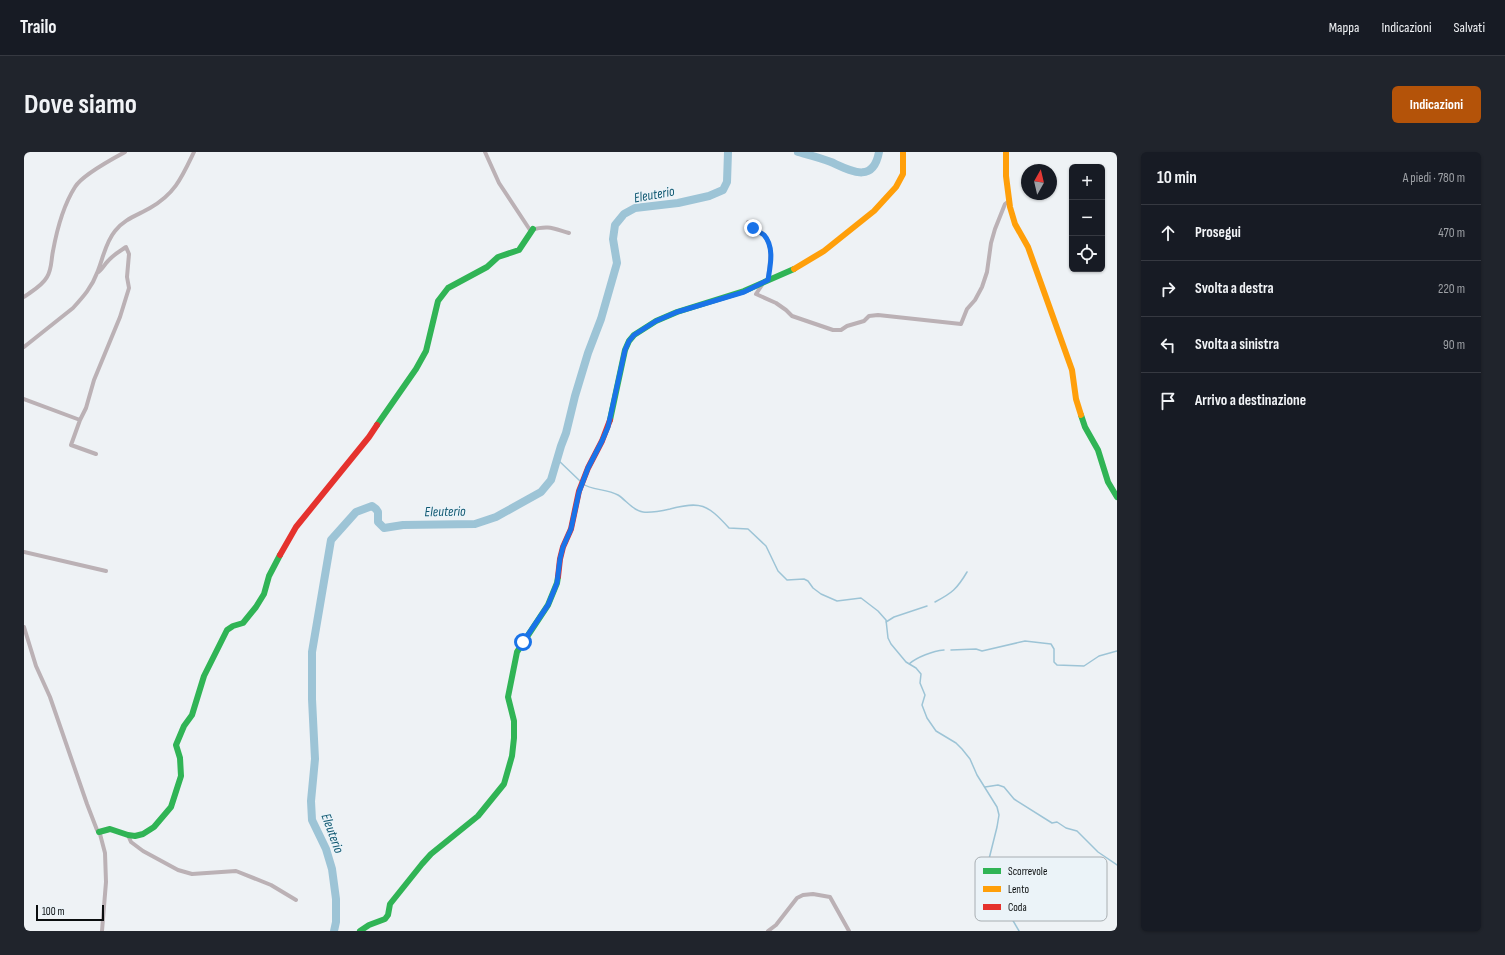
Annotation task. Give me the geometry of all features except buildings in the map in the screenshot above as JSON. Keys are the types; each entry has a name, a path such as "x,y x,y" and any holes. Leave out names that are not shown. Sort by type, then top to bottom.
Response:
{"street":[{"path":"114,152 118,156"},
{"path":"24,297 41,285 47,278 51,269 52,253 56,233 63,212 75,187 82,179 125,152"},
{"path":"24,347 73,308 88,290 97,273 102,255 115,231 123,222 150,209 168,196 177,187 194,152"},
{"path":"485,152 505,193 530,230 547,227 555,228 568,233"},
{"path":"360,931 369,925 385,919 388,915 390,904 422,864 431,854 478,816 504,784 512,756 514,738 514,721 508,697 517,652 548,605 554,593 563,547 571,529 578,496 588,468 608,427 625,350 629,341 634,335 656,321 677,312 744,292 766,281 787,274 811,260 874,211 896,187 903,174 903,152"},
{"path":"1006,152 1006,176 1009,201 1015,224 1028,247 1072,370 1076,400 1085,427 1098,450 1108,482 1117,497"},
{"path":"748,222 753,228 764,236 771,255 766,281 756,294 776,303 792,316 833,330 841,330 847,326 864,321 869,316 878,315 961,324 967,309 975,300 982,287 987,272 994,229 1005,204 1009,201"},
{"path":"98,832 110,829 128,835 135,836 143,834 154,827 172,806 181,776 180,758 176,746 184,726 192,715 204,676 227,630 233,626 244,623 256,607 264,594 269,576 296,527 369,437 416,369 426,352 438,301 448,288 487,266 498,257 519,250 533,229"},
{"path":"96,454 70,445 86,408 94,380 120,317 129,288 127,277 128,249 126,248 119,251 107,261 102,270 97,273"},
{"path":"24,400 80,420"},
{"path":"24,552 106,571"},
{"path":"24,627 36,666 50,696 87,804 100,834 105,853 106,882 102,931"},
{"path":"128,835 131,842 143,851 178,870 192,874 236,871 271,885 296,900"},
{"path":"768,931 776,924 797,898 803,895 813,894 830,897 849,931"}],"waterway":[{"name":"Eleuterio","path":"334,931 336,922 336,899 332,869 326,849 312,820 311,801 315,759 312,699 312,652 331,540 356,512 372,506 378,512 378,522 384,528 403,525 475,524 496,517 541,492 551,480 566,433 588,353 601,319 617,263 613,239 615,225 624,214 635,208 678,203 709,196 723,190 727,182 728,152"},
{"name":"Eleuterio","path":"798,152 846,169 860,172 866,172 872,168 876,162 879,152"},
{"path":"557,459 580,481"},
{"path":"583,484 618,495 633,508 643,512 656,512 689,505 703,506 715,514 729,528 748,529 766,546 778,571 787,580 804,579 821,594 837,601 861,598 878,611 886,620 888,638 891,644 906,662 916,668 921,674 920,683 925,695 922,705 927,718 936,731 956,743 970,759 977,775 997,807 999,815 990,857"},
{"path":"935,602 954,590 967,572"},
{"path":"886,622 894,617 927,606"},
{"path":"951,650 976,649 982,651 1025,641 1051,644 1054,649 1054,662 1057,665 1084,666 1099,656 1117,651"},
{"path":"909,664 925,655 944,650"},
{"path":"985,787 998,785 1004,787 1014,799 1052,823 1057,822 1066,828 1077,831 1098,852 1105,857"},
{"path":"1107,858 1117,865"},
{"path":"1013,921 1019,931"}],"traffic: fast":[{"path":"377,425 416,369 426,351 438,301 448,288 487,267 498,257 519,250 533,229"},
{"path":"610,420 625,350 629,341 634,335 656,321 677,312 744,291 794,269"},
{"path":"1081,415 1085,427 1098,450 1108,482 1117,497"},
{"path":"99,832 110,829 128,835 135,836 143,834 154,827 171,807 181,776 180,758 176,745 184,726 192,715 204,676 227,630 233,626 243,623 256,607 264,594 269,576 280,555"},
{"path":"360,931 369,925 385,919 388,915 390,904 422,864 431,854 478,816 504,784 512,756 514,738 514,721 508,697 517,652 548,605 558,577"}],"traffic: slow":[{"path":"794,269 824,251 874,211 896,187 903,174 903,152"},
{"path":"1006,152 1006,176 1010,207 1015,224 1028,247 1072,370 1076,399 1081,415"}],"traffic: jam":[{"path":"558,577 560,559 563,547 571,529 579,491 610,420"},
{"path":"280,555 296,527 377,425"}],"route":[{"path":"523,642 548,605 554,593 557,583 560,559 563,547 571,529 579,492 588,468 608,427 625,350 629,341 634,335 656,321 677,312 744,292 768,280 771,255 769,248 764,236 753,228"}]}
